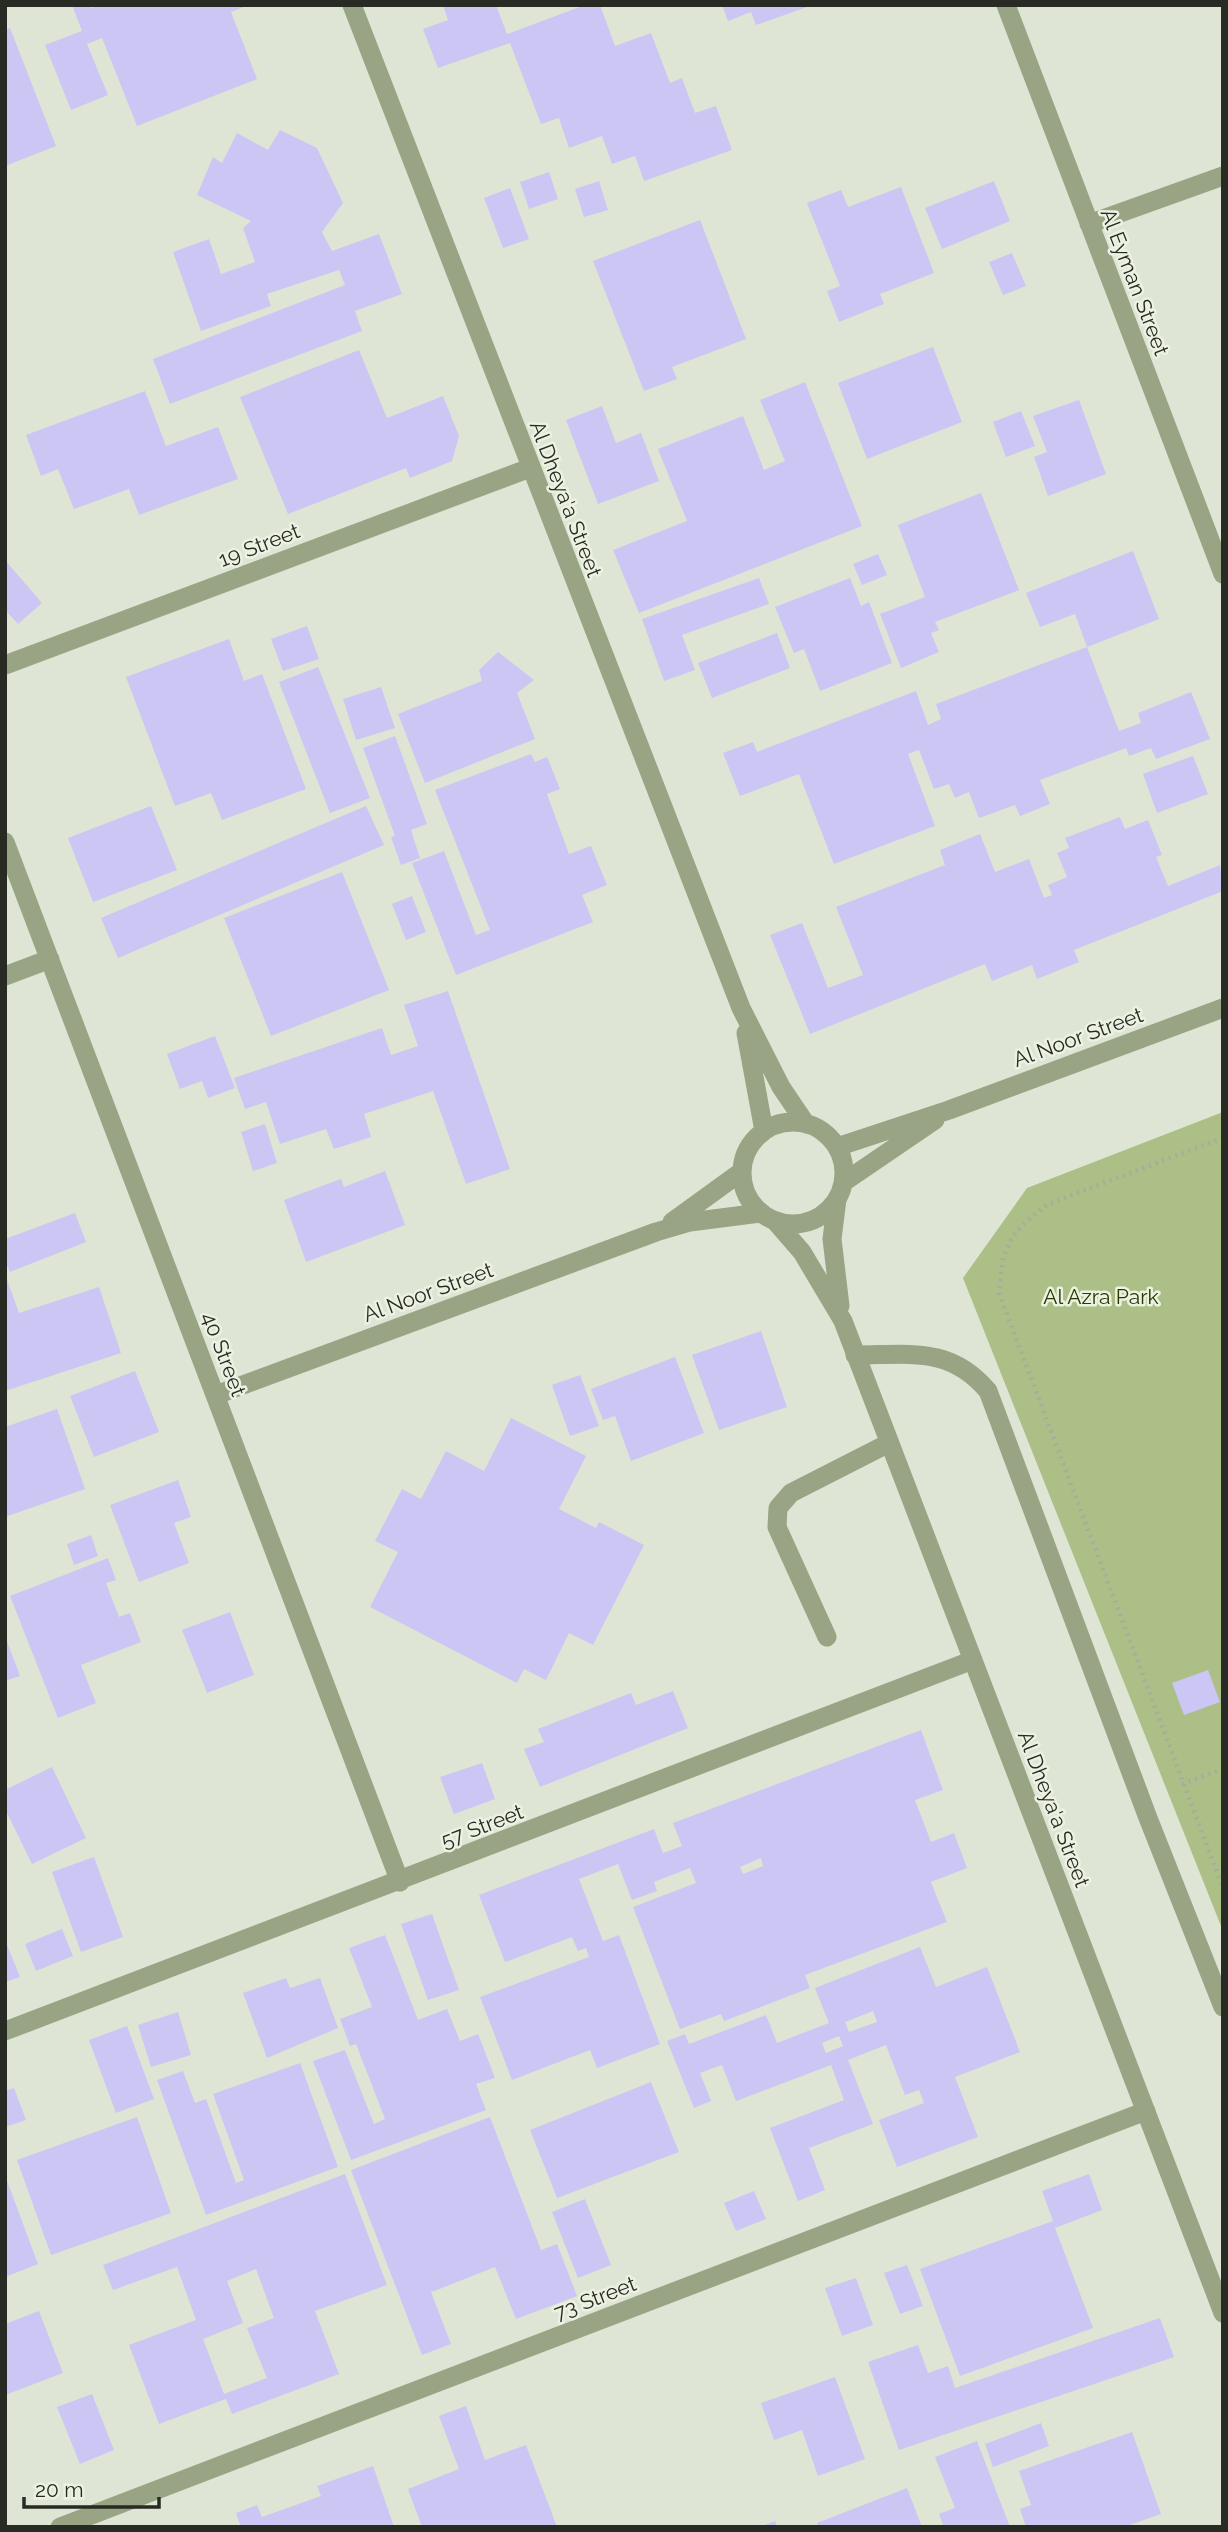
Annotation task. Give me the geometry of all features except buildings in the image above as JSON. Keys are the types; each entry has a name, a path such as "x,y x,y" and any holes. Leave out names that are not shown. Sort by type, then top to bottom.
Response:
{"street":[{"name":"Al Dheya'a Street","path":"352,5 741,1008 776,1077 806,1124"},
{"name":"Al Eyman Street","path":"1006,5 1223,575"},
{"path":"1089,224 1223,176"},
{"name":"19 Street","path":"5,665 530,468"},
{"name":"40 Street","path":"5,842 400,1882"},
{"path":"5,976 50,959"},
{"name":"Al Noor Street","path":"837,1147 948,1110 1223,1007"},
{"name":"Al Dheya'a Street","path":"741,1008 764,1131"},
{"name":"Al Noor Street","path":"840,1190 948,1110"},
{"path":"791,1122 806,1124 829,1137 837,1147 843,1164 840,1190 826,1213 811,1222 793,1224 768,1217 747,1195 741,1172 748,1149 764,1131 791,1122"},
{"name":"Al Noor Street","path":"656,1232 741,1172"},
{"name":"Al Dheya'a Street","path":"840,1190 832,1239 843,1321"},
{"name":"Al Dheya'a Street","path":"768,1217 802,1252 843,1321 1223,2312"},
{"name":"Al Noor Street","path":"215,1395 656,1232 690,1222 768,1217"},
{"path":"855,1355 933,1355 955,1362 974,1374 988,1391 1223,2007"},
{"path":"827,1637 777,1527 778,1508 791,1493 889,1443"},
{"name":"57 Street","path":"5,2031 400,1882 973,1660"},
{"name":"73 Street","path":"60,2527 1146,2111"}],"path":[{"path":"1223,1138 1048,1204 1023,1224 1012,1238 1003,1258 999,1293 1223,1888"},
{"path":"1182,1784 1223,1769"}],"green space":[{"name":"Al Azra Park","path":"1223,1112 1223,1931 963,1278 1027,1188"}]}
